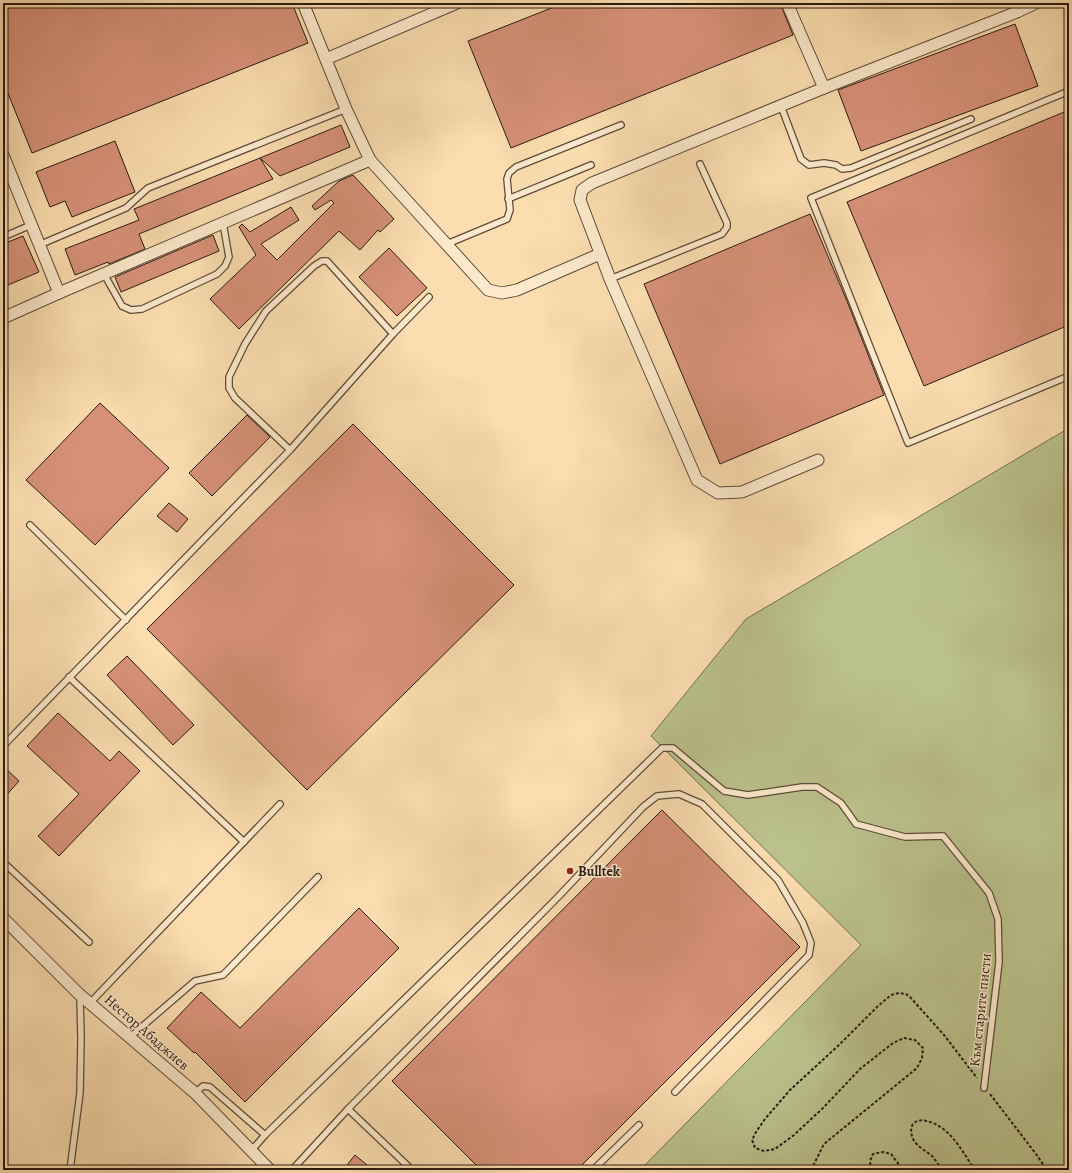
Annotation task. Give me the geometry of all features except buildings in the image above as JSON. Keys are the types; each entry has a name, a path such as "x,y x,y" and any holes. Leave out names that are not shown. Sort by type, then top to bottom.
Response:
{"street":[{"path":"304,3 346,109 370,160 488,290 502,293 517,290 600,254"},
{"path":"326,59 457,3"},
{"path":"787,3 824,88"},
{"path":"818,460 742,492 718,493 697,480 600,254 580,200 582,190 592,183 781,106 1015,7 1036,3"},
{"path":"3,155 58,293"},
{"path":"3,318 58,293 370,160"},
{"name":"Нестор Абаджиев","path":"3,918 79,994 195,1093 270,1170"}],"lane":[{"path":"1069,91 811,198 908,443 1069,376"},
{"path":"781,106 801,159 809,165 824,163 836,165 842,169 851,168 971,119"},
{"path":"39,246 126,208 148,188 346,109"},
{"path":"447,244 507,219 510,210 507,179 509,172 516,167 620,125"},
{"path":"610,279 722,234 727,227 727,223 700,164"},
{"path":"508,199 590,165"},
{"path":"104,274 122,306 131,310 142,309 217,274 225,266 229,257 223,223"},
{"path":"3,237 31,225"},
{"path":"290,450 235,398 229,388 228,377 245,344 266,311 314,266 322,261 328,261 393,334"},
{"path":"3,746 290,450 393,334 429,298"},
{"path":"30,525 126,620"},
{"path":"70,677 244,842"},
{"name":"Към старите писти","path":"265,1136 662,748 673,748 724,791 748,795 802,787 817,787 841,803 856,824 905,837 943,836 989,893 998,919 999,962 984,1088"},
{"path":"292,1170 348,1109 558,897 643,807 657,796 679,794 702,804 778,880 804,923 811,943 809,954 674,1092"},
{"path":"90,1002 280,804"},
{"path":"3,862 89,942"},
{"path":"130,1037 195,981 223,975 318,877"},
{"path":"70,1170 80,1093 81,1038 79,994"},
{"path":"195,1093 203,1086 210,1087 265,1136 251,1151"},
{"path":"348,1109 412,1170"},
{"path":"593,1170 639,1125"}],"path":[{"path":"811,1170 824,1144 917,1068 922,1058 923,1048 916,1040 904,1038 893,1043 860,1069 823,1108 794,1135 775,1149 764,1151 755,1148 752,1140 756,1132 790,1090 839,1045 878,1006 891,995 899,993 906,994 910,997"},
{"path":"941,1170 932,1156 924,1151 913,1140 910,1131 912,1125 918,1121 924,1120 943,1127 975,1170"},
{"path":"871,1170 870,1161 873,1154 883,1152 890,1154 903,1170"}],"green space":[{"path":"1069,428 1069,1170 640,1170 861,945 651,736 746,619"}],"place":[{"name":"Bulltek","path":"570,871"}]}
